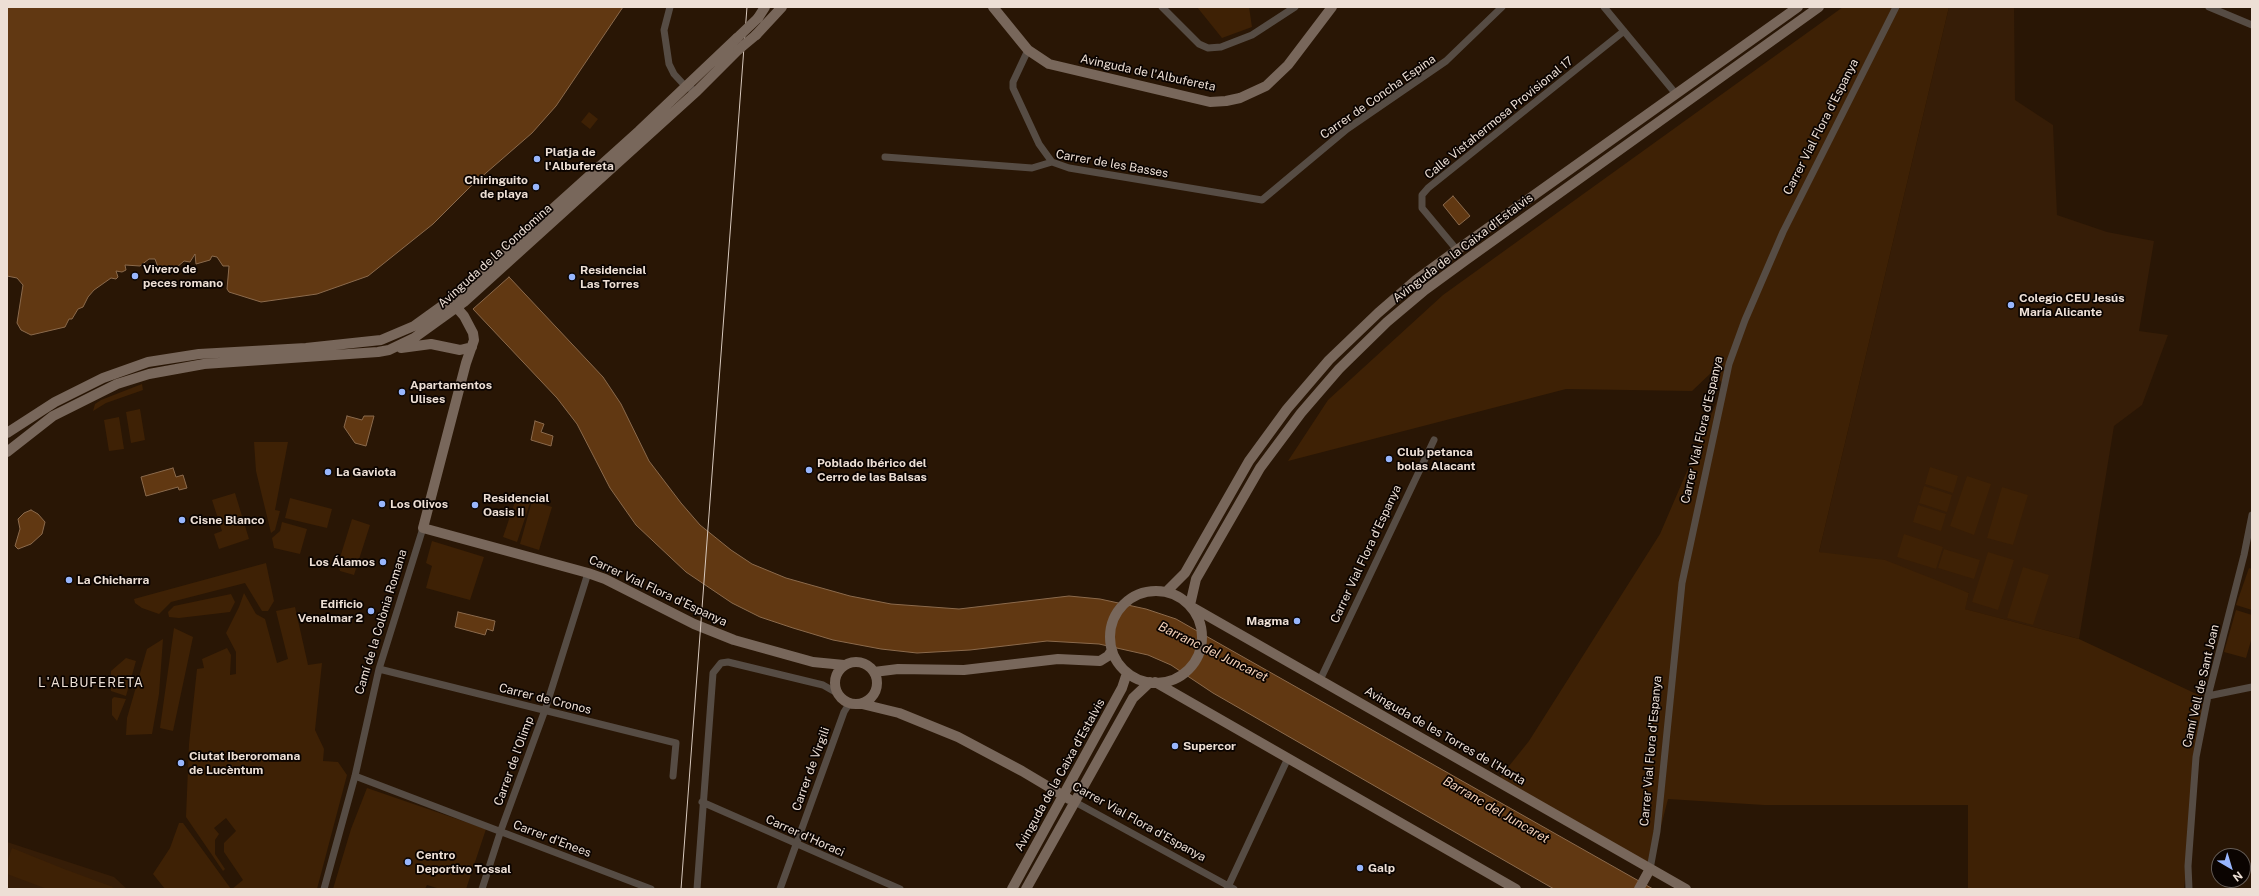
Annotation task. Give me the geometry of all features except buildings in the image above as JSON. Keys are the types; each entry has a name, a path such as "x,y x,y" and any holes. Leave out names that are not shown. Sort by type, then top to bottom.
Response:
{"main road":[{"name":"Avinguda de la Condomina","path":"7,452 53,416 117,384 149,374 204,364 357,354 389,350 414,338 460,302 499,263 758,18 765,7"},
{"name":"Avinguda de la Condomina","path":"499,263 697,91 782,7"},
{"name":"Avinguda de l'Albufereta","path":"993,7 1028,50 1036,57 1060,68 1210,102 1226,101 1253,93 1276,78 1301,50 1332,7"},
{"name":"Avinguda de la Caixa d'Estalvis","path":"1166,592 1185,573 1249,461 1288,409 1330,360 1389,303 1457,250 1798,7"},
{"name":"Avinguda de la Caixa d'Estalvis","path":"1191,606 1196,579 1260,468 1301,413 1339,369 1386,322 1454,268 1819,7"},
{"name":"Avinguda de la Condomina","path":"7,433 55,402 103,378 148,362 198,354 306,348 381,340 414,326 444,306 460,302"},
{"path":"389,350 431,344 460,350 472,347 474,340 473,333 460,302"},
{"name":"Camí de la Colònia Romana","path":"423,528 466,363 472,347"},
{"path":"460,350 466,363"},
{"name":"Carrer Vial Flora d'Espanya","path":"423,528 588,572 605,579 694,624 734,640 813,662 844,665"},
{"path":"1152,591 1166,592 1179,596 1191,606 1201,625 1203,640 1197,658 1189,670 1179,677 1166,682 1141,680 1127,673 1118,663 1110,642 1112,623 1122,606 1131,598 1152,591"},
{"name":"Avinguda de les Torres de l'Horta","path":"1191,606 1686,889"},
{"path":"874,672 898,669 964,670 1058,659 1100,661 1108,656 1112,650"},
{"name":"Carrer Vial Flora d'Espanya","path":"813,662 834,680"},
{"path":"850,662 862,662 874,672 878,682 877,690 873,696 862,704 849,704 837,693 834,680 836,674 844,665 850,662"},
{"name":"Avinguda de la Caixa d'Estalvis","path":"1012,889 1122,688 1127,673"},
{"path":"1153,682 1516,889"},
{"path":"1026,889 1133,698 1153,682"},
{"name":"Carrer Vial Flora d'Espanya","path":"862,704 899,713 958,738 1075,802"},
{"name":"Carrer Vial Flora d'Espanya","path":"1641,885 1650,869"}],"street":[{"path":"670,7 664,30 669,64 674,74 686,87 697,91"},
{"path":"1162,7 1199,44 1208,48 1225,46 1252,35 1295,7"},
{"name":"Carrer de Concha Espina","path":"1262,200 1347,129 1446,61 1502,7"},
{"path":"1604,7 1676,94"},
{"name":"Carrer Vial Flora d'Espanya","path":"1650,869 1657,831 1682,583 1729,364 1745,320 1783,232 1896,7"},
{"path":"2210,7 2252,25"},
{"name":"Calle Vistahermosa Provisional 17","path":"1457,250 1422,208 1422,195 1428,188 1624,31"},
{"path":"1028,50 1013,82 1013,88 1039,144 1052,162"},
{"name":"Carrer de les Basses","path":"885,157 1032,168 1052,162 1068,168 1262,200"},
{"name":"Carrer Vial Flora d'Espanya","path":"1320,680 1434,440"},
{"name":"Camí Vell de Sant Joan","path":"2189,889 2188,866 2196,757 2208,696 2244,555 2252,515"},
{"name":"Camí de la Colònia Romana","path":"324,889 355,776 379,669 423,528"},
{"name":"Carrer de l'Olimp","path":"482,889 501,830 545,710 588,572"},
{"path":"697,889 702,802 713,673 721,663 728,662 823,685 837,693"},
{"name":"Carrer de Cronos","path":"379,669 676,743 673,776"},
{"path":"2208,696 2252,687"},
{"name":"Carrer de Virgili","path":"780,889 844,712 849,704"},
{"name":"Carrer Vial Flora d'Espanya","path":"1075,802 1230,888 1288,758"},
{"name":"Carrer d'Enees","path":"355,776 501,830 651,889"},
{"name":"Carrer d'Horaci","path":"702,802 900,889"}],"shaded area":[{"path":"1197,7 1249,7 1252,27 1222,38"},
{"path":"1843,7 1949,7 1819,552 1885,560 1969,593 1965,609 2079,639 2205,698 2184,889 1968,889 1968,805 1764,805 1668,799 1650,869 1497,781 1529,741 1660,534 1724,385 1712,372 1692,391 1566,389 1288,461 1328,400 1443,295"},
{"name":"Colegio CEU Jesús María Alicante","path":"1949,7 2014,7 2015,100 2053,125 2057,215 2107,232 2154,241 2139,331 2168,335 2142,405 2114,426 2079,639 1964,609 1969,593 1819,552"},
{"path":"589,112 598,119 590,129 581,122"},
{"path":"142,384 143,390 106,403 93,411 95,404 101,400"},
{"path":"140,409 145,440 131,443 126,412"},
{"path":"119,417 124,449 109,451 104,420"},
{"path":"254,442 288,442 275,510 280,511 275,530 271,533 256,471"},
{"path":"1930,467 1958,476 1953,493 1925,484"},
{"path":"1967,476 1991,484 1974,535 1950,526"},
{"path":"1924,486 1952,495 1947,512 1919,503"},
{"path":"2002,487 2028,495 2013,545 1987,538"},
{"path":"235,493 249,539 219,549 214,534 222,531 212,500"},
{"path":"517,496 531,500 517,542 503,537"},
{"path":"290,498 332,509 327,528 285,518"},
{"path":"532,501 552,507 539,550 520,544"},
{"path":"1918,505 1946,514 1941,531 1913,522"},
{"path":"352,519 370,525 354,575 340,571 338,564"},
{"path":"282,522 307,529 300,554 274,548 272,538 280,531"},
{"path":"1904,534 1943,547 1936,569 1897,557"},
{"path":"432,541 484,557 470,600 426,588 432,566 426,563"},
{"path":"1944,549 1980,560 1974,579 1938,568"},
{"path":"1988,552 2014,560 1998,610 1972,602"},
{"path":"266,563 274,601 268,611 262,611 245,583 171,602 159,614 142,608 135,603 134,599"},
{"path":"2023,567 2049,575 2033,625 2007,618"},
{"path":"2249,568 2252,569 2252,610 2236,605"},
{"path":"244,593 256,614 265,619 277,663 288,659 276,611 295,607 308,665 322,663 315,730 324,749 323,761 338,762 347,775 317,889 232,889 243,880 224,852 224,843 236,831 226,818 214,828 219,834 215,840 215,854 225,869 223,871 186,817 189,744 197,669 204,668 202,659 227,648 231,655 230,675 236,674 236,652 226,633"},
{"path":"231,594 235,602 230,612 179,618 169,617 168,612 174,606"},
{"path":"2236,610 2252,615 2252,637 2246,658 2224,652"},
{"path":"174,628 193,637 173,731 160,728"},
{"path":"163,639 159,694 152,734 126,735 127,718 147,649"},
{"path":"126,658 136,661 126,696 111,691 111,671"},
{"path":"114,697 126,699 117,721 112,715 112,699"},
{"name":"Centro Deportivo Tossal","path":"367,788 486,829 466,889 440,889 427,885 425,889 333,889 351,829"},
{"path":"179,823 183,823 231,889 165,889 153,874 170,848"},
{"path":"7,842 114,877 127,889 7,889"},
{"path":"12,848 113,887 112,889 47,889 7,874 7,862"}],"water":[{"path":"7,7 623,7 556,106 532,133 471,186 433,224 368,276 317,294 261,302 229,292 227,289 229,266 223,266 217,257 212,256 210,260 196,264 195,254 190,262 184,261 176,268 163,271 158,267 155,259 149,259 140,266 125,265 126,270 122,272 116,271 118,277 116,279 111,278 94,290 88,297 83,307 78,309 72,319 69,319 65,327 31,335 21,330 17,323 23,285 17,278 7,276"},
{"path":"1453,196 1470,216 1459,225 1443,205"},
{"name":"Barranc del Juncaret","path":"509,277 603,377 621,404 649,461 681,503 700,525 731,550 752,564 786,578 850,596 891,604 959,609 1069,596 1100,599 1146,609 1176,619 1653,889 1554,889 1213,693 1171,665 1148,655 1099,644 1047,641 970,650 917,653 881,649 833,640 793,628 760,617 732,603 686,572 636,525 610,488 577,424 557,398 473,309"},
{"path":"347,416 362,420 364,416 374,416 366,446 355,443 344,427"},
{"path":"535,421 544,424 541,432 553,436 551,446 531,440"},
{"path":"173,468 176,477 183,475 187,488 179,490 178,487 146,496 141,477"},
{"path":"31,510 38,514 45,522 42,534 31,544 18,549 15,546 20,529 18,519 24,513"},
{"path":"458,612 495,621 493,631 487,629 485,635 455,627"}],"tram line":[{"path":"681,889 747,7"}],"place":[{"name":"Platja de l'Albufereta","path":"537,159"},
{"name":"Chiringuito de playa","path":"536,187"},
{"name":"Vivero de peces romano","path":"135,276"},
{"name":"Residencial Las Torres","path":"572,277"},
{"name":"Colegio CEU Jesús María Alicante","path":"2011,305"},
{"name":"Apartamentos Ulises","path":"402,392"},
{"name":"Club petanca bolas Alacant","path":"1389,459"},
{"name":"Poblado Ibérico del Cerro de las Balsas","path":"809,470"},
{"name":"La Gaviota","path":"328,472"},
{"name":"Los Olivos","path":"382,504"},
{"name":"Residencial Oasis II","path":"475,505"},
{"name":"Cisne Blanco","path":"182,520"},
{"name":"Los Álamos","path":"383,562"},
{"name":"La Chicharra","path":"69,580"},
{"name":"Edificio Venalmar 2","path":"371,611"},
{"name":"Magma","path":"1297,621"},
{"name":"Supercor","path":"1175,746"},
{"name":"Ciutat Iberoromana de Lucèntum","path":"181,763"},
{"name":"Centro Deportivo Tossal","path":"408,862"},
{"name":"Galp","path":"1360,868"}],"district":[{"name":"L'ALBUFERETA","path":"91,683"}]}
